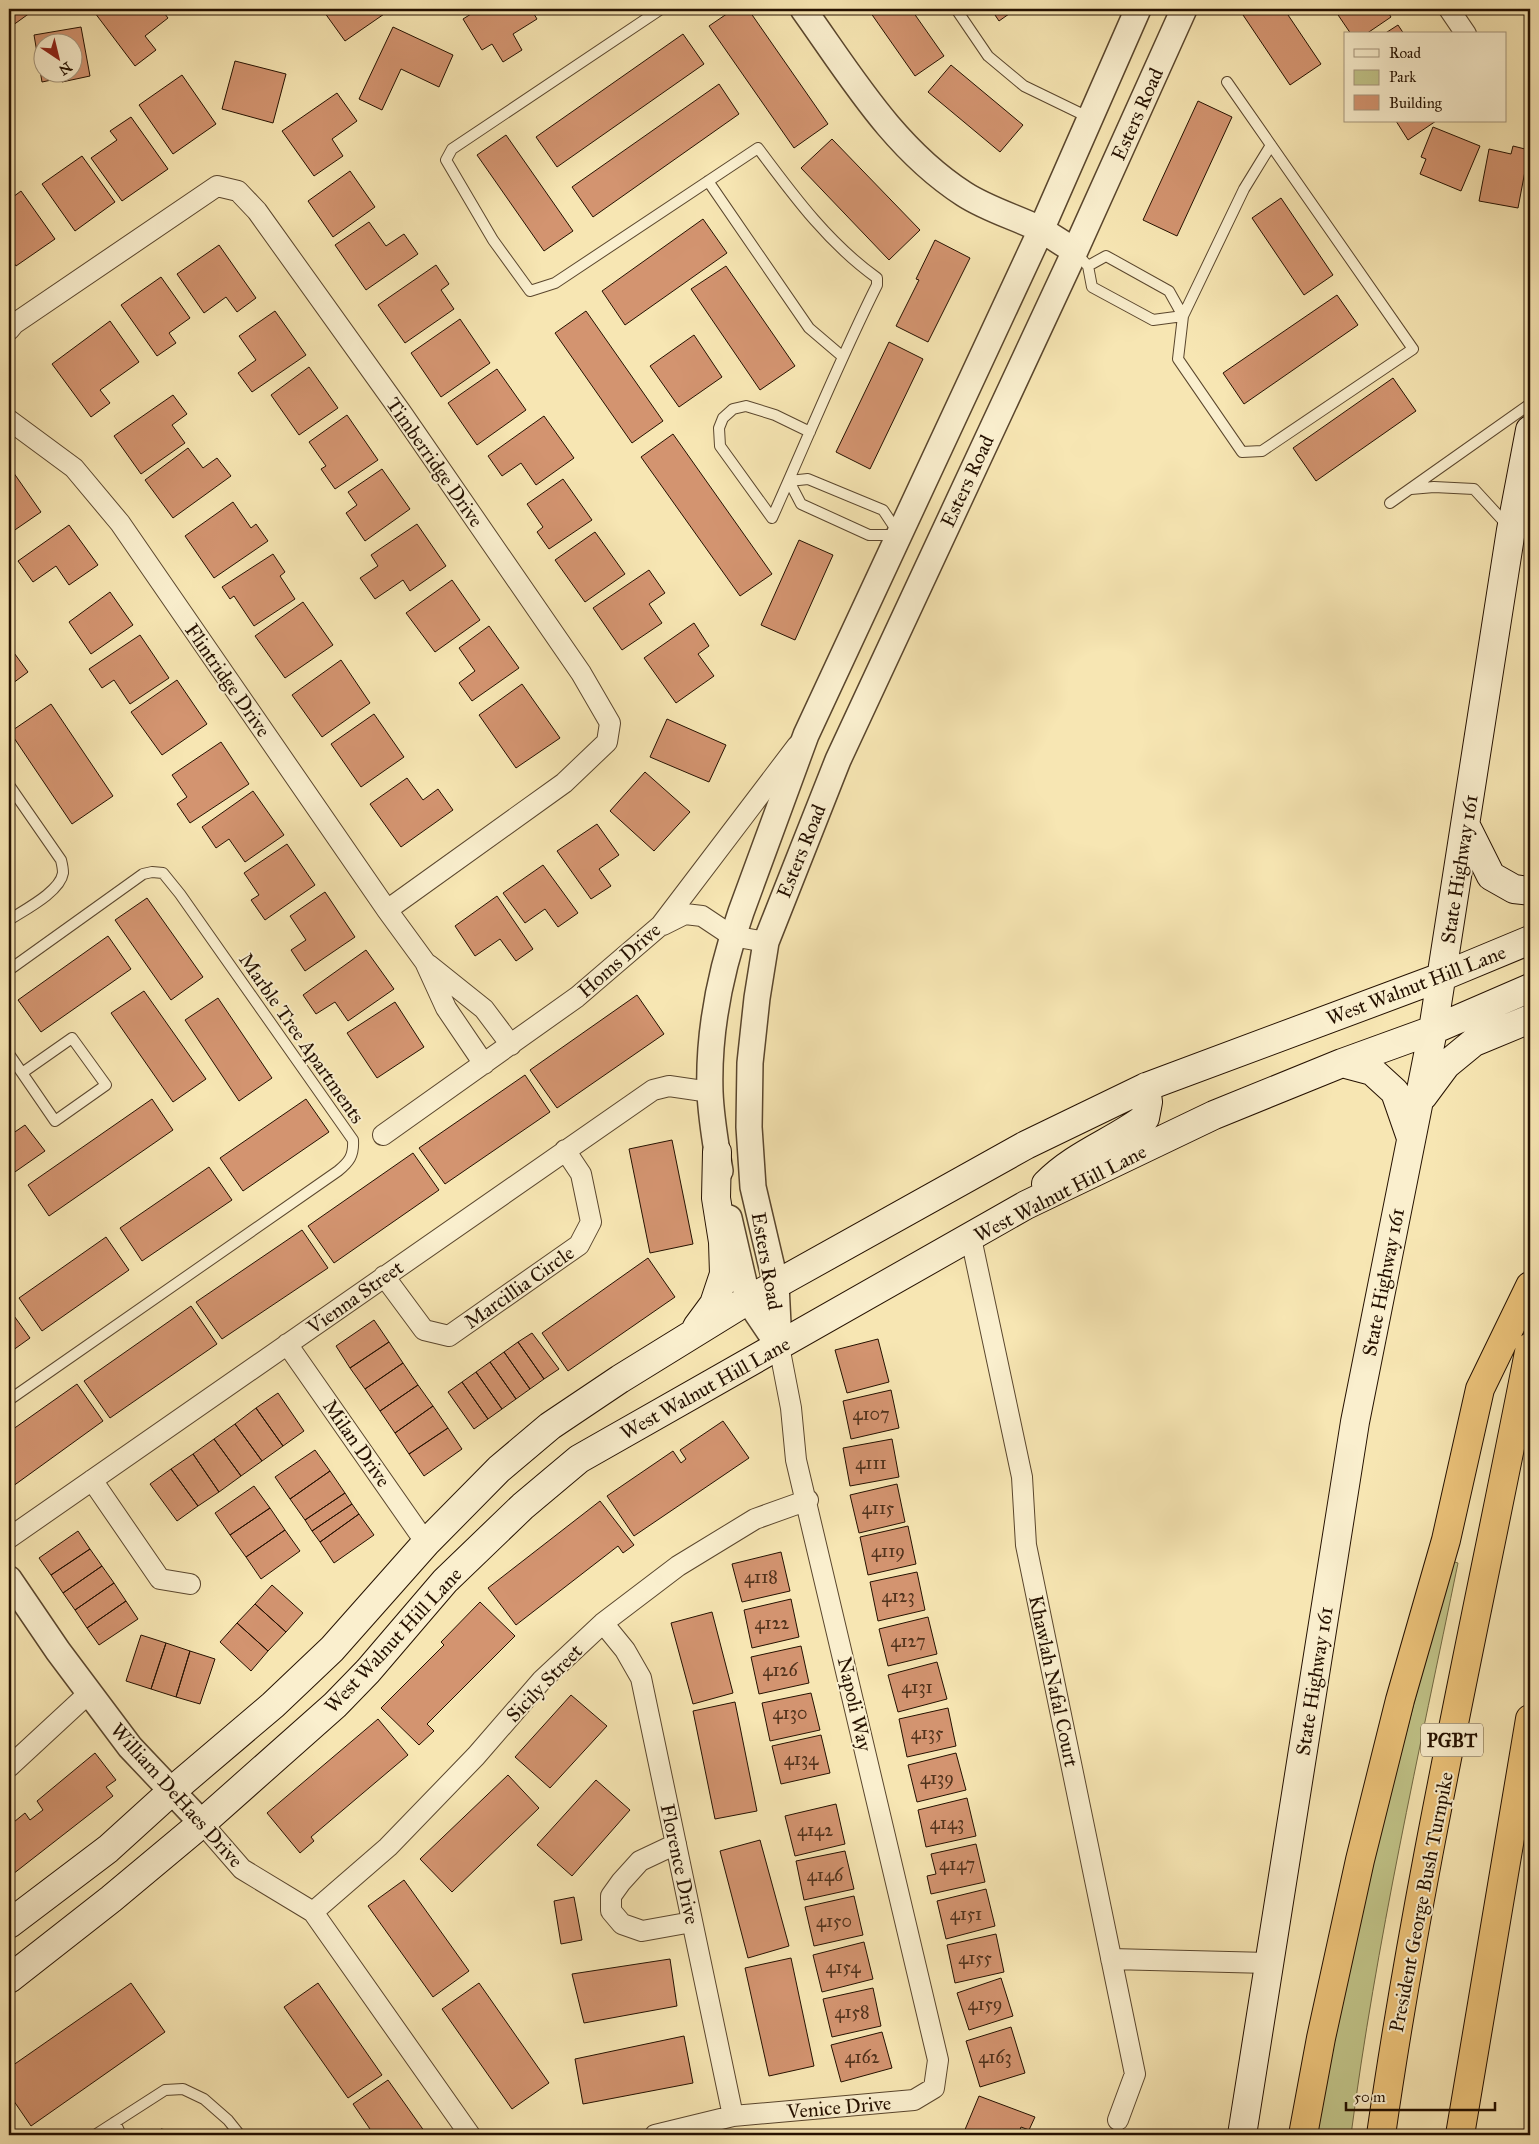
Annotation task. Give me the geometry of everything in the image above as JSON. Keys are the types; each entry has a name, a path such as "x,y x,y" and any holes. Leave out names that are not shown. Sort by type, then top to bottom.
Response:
{"highway":[{"path":"1303,2135 1321,2038 1360,1860 1400,1700 1446,1540 1480,1389 1530,1286"},
{"name":"President George Bush Turnpike","path":"1381,2135 1397,2028 1422,1886 1530,1347"},
{"path":"1460,2135 1530,1719"}],"main road":[{"name":"State Highway 161","path":"1238,2127 1251,2074 1355,1422 1433,1030 1511,530 1530,430"},
{"path":"1466,826 1491,876 1514,889 1530,891"},
{"name":"West Walnut Hill Lane","path":"9,1924 108,1849 173,1790 273,1705 332,1649 426,1543 500,1469 550,1426 689,1336 748,1300 1026,1145 1146,1087 1441,977 1530,940"},
{"name":"West Walnut Hill Lane","path":"9,1979 111,1899 202,1823 335,1705 368,1671 445,1581 523,1506 579,1460 1026,1206 1214,1115 1342,1063 1433,1030 1528,989"},
{"path":"1419,1101 1446,1065 1474,1042 1521,1023"},
{"path":"1342,1063 1372,1071 1396,1092 1411,1138"},
{"path":"1026,1206 1056,1173 1145,1118 1148,1102 1146,1087"},
{"path":"689,1336 714,1304 724,1274 716,1198 717,1152"}],"street":[{"path":"803,9 877,114 905,145 932,170 965,195 1041,230 1082,259"},
{"name":"Esters Road","path":"780,1346 748,1300 723,1193 717,1152 710,1092 710,1054 719,988 732,936 806,735 1041,230 1138,9"},
{"name":"Esters Road","path":"780,1346 776,1285 753,1187 749,1128 750,1064 757,998 766,942 838,760 935,550 1082,259 1184,9"},
{"path":"1449,9 1465,32"},
{"name":"Timberridge Drive","path":"9,330 14,324 217,186 238,191 258,211 401,412 581,673 610,723 607,742 564,783 387,910"},
{"name":"Flintridge Drive","path":"9,420 74,468 120,523 387,910 425,962 446,1008 484,1064"},
{"path":"899,534 935,550"},
{"name":"Homs Drive","path":"383,1135 577,997 661,925 806,735"},
{"path":"661,925 685,914 702,916 732,936 766,942"},
{"name":"Flintridge Drive","path":"425,962 484,1009 510,1046"},
{"name":"Vienna Street","path":"9,1538 653,1090 669,1086 710,1092"},
{"name":"Marcillia Circle","path":"384,1276 424,1330 449,1336 578,1245 591,1222 581,1174 565,1150"},
{"name":"Khawlah Nafal Court","path":"972,1238 1022,1476 1026,1545 1135,2074 1118,2120"},
{"name":"Milan Drive","path":"288,1344 426,1543"},
{"name":"Napoli Way","path":"780,1346 791,1408 796,1460 808,1500 938,2060"},
{"path":"92,1480 160,1579 190,1584"},
{"name":"Sicily Street","path":"314,1912 388,1846 476,1756 542,1680 603,1623 678,1566 755,1519 808,1500"},
{"name":"William DeHaes Drive","path":"9,1579 58,1651 130,1747 173,1790 242,1869 314,1912 470,2135"},
{"name":"Florence Drive","path":"603,1623 625,1650 641,1678 733,2116"},
{"path":"9,1767 89,1693"},
{"path":"676,1844 640,1861 611,1896 611,1911 622,1924 642,1931 692,1922"},
{"path":"1112,1959 1268,1963"},
{"name":"Venice Drive","path":"655,2135 733,2116 914,2100 934,2088 938,2060"}],"lane":[{"path":"661,9 452,149 446,160 493,240 530,291 555,283 758,148 804,210 853,261 877,278 877,285 772,518 720,446 719,433 723,418 733,409 746,406 774,415 810,432"},
{"path":"956,9 988,56 1024,86 1090,118"},
{"path":"1227,82 1271,145 1413,349 1262,451 1242,452 1178,359 1183,316 1244,189 1271,145"},
{"path":"708,181 809,328 843,357"},
{"path":"1106,256 1168,291 1183,316 1153,320 1092,287 1082,259 1106,256"},
{"path":"1390,503 1530,404"},
{"path":"789,481 808,479 883,510 899,534"},
{"path":"789,481 801,504 869,535 899,534"},
{"path":"1410,489 1434,487 1474,489 1511,530"},
{"path":"9,785 61,860 63,873 53,890 9,920"},
{"name":"Marble Tree Apartments","path":"9,970 143,874 152,872 163,873 180,894 352,1140 354,1149 353,1156 338,1171 9,1400"},
{"path":"9,1054 22,1073 55,1121 106,1085 72,1038 22,1073"},
{"path":"95,2135 165,2090 183,2089 204,2099 228,2120 240,2135"},
{"path":"116,2122 121,2135"}],"green space":[{"path":"1451,1561 1458,1563 1386,1920 1361,2063 1351,2135 1315,2135 1370,1872"}],"building":[{"path":"9,9 33,9 34,10 9,28"},
{"path":"101,9 161,9 168,18 145,36 156,50 135,66 95,13"},
{"path":"322,9 384,9 387,12 345,41"},
{"path":"479,9 531,9 537,19 513,34 522,50 503,62 492,44 482,50 463,19"},
{"path":"734,9 748,9 828,124 794,148 709,26"},
{"path":"868,9 911,9 944,56 915,76"},
{"path":"991,9 1016,9 999,21"},
{"path":"1239,9 1284,9 1321,64 1290,85"},
{"path":"1334,9 1386,9 1391,17 1369,32 1350,32"},
{"path":"1398,25 1403,32 1387,32"},
{"path":"81,27 82,32 52,32"},
{"path":"393,27 453,55 439,87 401,69 382,110 359,99"},
{"path":"82,32 90,76 82,78"},
{"path":"683,34 704,64 557,167 536,137"},
{"path":"235,61 286,74 273,123 222,109"},
{"path":"951,65 1023,125 1000,152 928,92"},
{"path":"182,75 216,124 173,154 139,105"},
{"path":"719,84 739,114 593,217 572,187"},
{"path":"337,93 357,121 332,139 343,156 314,176 282,131"},
{"path":"1198,101 1232,117 1177,236 1143,220"},
{"path":"131,117 168,169 122,201 91,158 117,140 110,131"},
{"path":"1397,122 1435,122 1408,140"},
{"path":"1433,127 1480,146 1461,191 1420,174 1426,159 1421,157"},
{"path":"506,135 573,231 544,251 477,155"},
{"path":"832,139 920,230 889,260 801,168"},
{"path":"1513,146 1529,150 1518,208 1479,201 1489,149 1511,154"},
{"path":"82,156 115,202 75,231 42,184"},
{"path":"350,171 375,207 333,237 308,201"},
{"path":"21,191 55,239 16,266 9,255 9,200"},
{"path":"1281,198 1333,275 1304,295 1252,218"},
{"path":"703,219 727,253 625,325 602,291"},
{"path":"369,222 386,246 404,234 418,254 366,290 335,245"},
{"path":"935,240 970,258 928,342 896,326 919,280 916,279"},
{"path":"219,245 256,298 237,312 226,297 204,313 177,274"},
{"path":"436,265 449,284 441,290 454,309 405,343 378,305"},
{"path":"726,266 795,366 760,390 691,289"},
{"path":"161,277 190,318 169,333 176,343 157,356 121,305"},
{"path":"1337,295 1358,325 1244,404 1223,373"},
{"path":"275,311 306,355 252,392 238,373 256,360 239,336"},
{"path":"586,311 663,421 632,443 555,333"},
{"path":"460,319 490,363 441,397 411,353"},
{"path":"110,321 139,362 100,390 110,403 91,417 52,364"},
{"path":"694,335 722,377 679,407 650,366"},
{"path":"889,342 923,359 870,469 836,452"},
{"path":"309,367 338,408 299,435 271,395"},
{"path":"497,369 526,410 477,445 448,403"},
{"path":"1393,378 1416,411 1316,481 1293,448"},
{"path":"173,395 187,414 172,425 185,443 141,474 114,436"},
{"path":"347,415 378,460 335,489 321,469 326,466 309,442"},
{"path":"544,416 574,458 536,485 521,463 502,476 488,456"},
{"path":"673,434 772,574 740,596 641,457"},
{"path":"188,448 203,468 217,458 231,476 173,518 145,480"},
{"path":"11,469 41,512 9,534 9,471"},
{"path":"382,469 410,509 365,541 346,513 357,505 348,492"},
{"path":"563,479 592,520 549,549 537,532 543,527 527,504"},
{"path":"233,502 251,528 256,524 268,541 214,578 185,536"},
{"path":"417,524 446,566 410,591 403,580 375,599 360,578 378,566 371,555"},
{"path":"69,525 98,565 69,585 56,566 33,582 18,561"},
{"path":"595,532 625,574 585,602 555,560"},
{"path":"799,540 833,555 795,640 761,625"},
{"path":"273,554 285,572 280,576 295,599 254,626 234,596 230,599 222,587"},
{"path":"649,570 665,593 649,604 662,623 622,650 593,608"},
{"path":"452,580 480,620 435,652 406,613"},
{"path":"110,592 133,625 91,654 69,622"},
{"path":"303,602 333,645 285,678 255,636"},
{"path":"694,623 709,646 698,654 714,676 676,703 644,658"},
{"path":"489,626 519,668 472,701 459,683 475,671 459,648"},
{"path":"140,635 169,678 130,704 114,680 102,688 89,669"},
{"path":"9,646 28,672 9,686"},
{"path":"341,660 370,703 322,737 292,695"},
{"path":"177,680 207,724 162,755 131,712"},
{"path":"522,684 560,738 516,768 479,715"},
{"path":"51,704 113,796 72,824 10,732"},
{"path":"374,714 404,757 361,787 331,744"},
{"path":"667,719 726,745 709,782 650,757"},
{"path":"221,742 249,784 190,823 177,804 187,797 172,775"},
{"path":"645,772 690,812 654,851 610,811"},
{"path":"407,778 423,800 438,789 453,810 401,847 370,804"},
{"path":"253,791 284,835 245,862 229,839 216,848 202,827"},
{"path":"597,824 619,855 599,869 611,886 591,899 557,851"},
{"path":"287,844 315,885 265,920 251,900 259,895 244,873"},
{"path":"543,865 578,913 558,927 545,909 525,923 503,893"},
{"path":"325,892 355,937 305,971 291,950 306,940 290,916"},
{"path":"497,896 533,949 516,961 500,939 475,956 455,926"},
{"path":"147,898 203,977 171,1000 115,920"},
{"path":"108,936 131,969 41,1032 18,1000"},
{"path":"366,950 394,989 348,1021 335,1002 316,1014 303,995"},
{"path":"144,991 206,1079 173,1102 111,1013"},
{"path":"637,995 664,1034 557,1108 530,1070"},
{"path":"218,998 272,1078 239,1101 185,1020"},
{"path":"395,1002 424,1047 377,1078 347,1033"},
{"path":"525,1075 550,1112 445,1184 419,1148"},
{"path":"152,1099 173,1130 49,1216 28,1185"},
{"path":"306,1099 329,1132 243,1191 220,1158"},
{"path":"25,1125 45,1151 12,1174 9,1170 9,1136"},
{"path":"672,1140 693,1244 650,1253 629,1149"},
{"path":"413,1153 439,1190 334,1263 308,1226"},
{"path":"209,1167 232,1200 142,1261 120,1228"},
{"path":"302,1230 328,1268 222,1339 196,1302"},
{"path":"106,1237 129,1270 42,1331 19,1298"},
{"path":"648,1258 675,1297 568,1371 542,1333"},
{"path":"191,1306 217,1344 110,1418 84,1381"},
{"path":"9,1309 30,1338 9,1353"},
{"path":"374,1320 389,1342 350,1368 336,1346"},
{"path":"532,1333 559,1369 544,1379 518,1342"},
{"path":"878,1339 889,1382 847,1393 835,1350"},
{"path":"389,1342 403,1363 365,1389 350,1368"},
{"path":"518,1342 544,1379 530,1389 504,1352"},
{"path":"504,1352 530,1389 516,1399 490,1362"},
{"path":"490,1362 516,1399 502,1409 476,1372"},
{"path":"403,1363 418,1385 380,1411 365,1389"},
{"path":"476,1372 502,1409 488,1419 462,1382"},
{"path":"462,1382 488,1419 474,1429 448,1392"},
{"path":"77,1384 103,1421 9,1489 9,1432"},
{"path":"418,1385 433,1406 395,1433 380,1411"},
{"path":"891,1390 899,1428 851,1439 843,1401"},
{"path":"278,1393 304,1431 283,1446 256,1408"},
{"path":"433,1406 448,1428 409,1454 395,1433"},
{"path":"256,1408 283,1446 262,1461 235,1424"},
{"path":"723,1421 749,1458 634,1536 607,1496 673,1451 681,1463 686,1459 680,1450"},
{"path":"235,1424 262,1461 241,1476 214,1439"},
{"path":"448,1428 462,1449 424,1476 409,1454"},
{"path":"214,1439 241,1476 219,1492 193,1454"},
{"path":"892,1439 899,1477 850,1486 843,1448"},
{"path":"315,1450 330,1471 290,1499 275,1477"},
{"path":"193,1454 219,1492 198,1506 171,1469"},
{"path":"171,1469 198,1506 177,1521 150,1484"},
{"path":"330,1471 345,1493 305,1520 290,1499"},
{"path":"897,1484 905,1522 859,1533 850,1495"},
{"path":"254,1486 270,1508 230,1535 215,1513"},
{"path":"345,1493 352,1504 312,1531 305,1520"},
{"path":"600,1501 634,1545 623,1553 618,1546 516,1625 488,1588"},
{"path":"352,1504 359,1514 320,1542 312,1531"},
{"path":"270,1508 285,1530 246,1557 230,1535"},
{"path":"359,1514 374,1535 334,1563 320,1542"},
{"path":"908,1526 916,1564 868,1575 860,1537"},
{"path":"285,1530 300,1551 261,1579 246,1557"},
{"path":"78,1531 90,1549 51,1575 39,1558"},
{"path":"90,1549 102,1566 63,1593 51,1575"},
{"path":"781,1552 790,1591 742,1602 732,1564"},
{"path":"102,1566 114,1583 75,1610 63,1593"},
{"path":"917,1572 925,1610 878,1621 870,1582"},
{"path":"114,1583 126,1601 87,1628 75,1610"},
{"path":"272,1585 303,1613 286,1632 255,1604"},
{"path":"791,1599 799,1637 752,1648 744,1610"},
{"path":"126,1601 138,1619 99,1645 87,1628"},
{"path":"480,1602 515,1636 427,1724 434,1731 419,1745 381,1708 444,1645 441,1642"},
{"path":"255,1604 286,1632 268,1651 237,1623"},
{"path":"712,1612 733,1693 693,1704 671,1623"},
{"path":"928,1617 937,1654 888,1666 879,1629"},
{"path":"237,1623 268,1651 251,1671 220,1642"},
{"path":"141,1635 166,1643 151,1689 126,1681"},
{"path":"166,1643 190,1651 176,1697 151,1689"},
{"path":"801,1646 809,1683 759,1694 751,1657"},
{"path":"190,1651 215,1659 200,1704 176,1697"},
{"path":"937,1662 947,1699 898,1712 888,1675"},
{"path":"811,1693 820,1730 770,1741 762,1703"},
{"path":"571,1695 607,1726 550,1788 515,1757"},
{"path":"735,1702 757,1811 715,1819 693,1711"},
{"path":"948,1708 956,1746 907,1757 899,1719"},
{"path":"378,1719 408,1755 311,1837 314,1841 300,1853 267,1813"},
{"path":"821,1735 830,1773 781,1784 772,1746"},
{"path":"95,1753 116,1780 106,1787 113,1796 13,1874 9,1869 9,1826 25,1813 30,1820 43,1810 37,1801"},
{"path":"956,1753 966,1790 917,1802 908,1765"},
{"path":"508,1775 539,1808 452,1892 420,1859"},
{"path":"596,1780 630,1810 572,1876 537,1845"},
{"path":"967,1798 976,1836 926,1847 918,1810"},
{"path":"836,1804 845,1844 795,1856 785,1816"},
{"path":"760,1840 789,1946 748,1958 720,1851"},
{"path":"976,1844 985,1882 931,1894 927,1876 936,1874 931,1854"},
{"path":"845,1851 854,1889 804,1900 796,1861"},
{"path":"404,1880 469,1971 433,1997 368,1906"},
{"path":"986,1889 995,1926 946,1939 937,1901"},
{"path":"854,1896 863,1935 814,1946 805,1907"},
{"path":"574,1897 582,1940 561,1944 554,1901"},
{"path":"996,1934 1004,1972 955,1983 947,1945"},
{"path":"864,1942 873,1979 822,1992 813,1955"},
{"path":"791,1958 814,2066 769,2076 745,1968"},
{"path":"670,1959 677,2006 584,2023 572,1974"},
{"path":"1001,1978 1013,2016 969,2030 957,1993"},
{"path":"131,1983 165,2032 31,2126 9,2094 9,2068"},
{"path":"318,1983 382,2075 348,2098 284,2007"},
{"path":"479,1983 549,2083 512,2109 442,2009"},
{"path":"873,1988 881,2026 832,2037 823,1999"},
{"path":"1011,2027 1025,2073 980,2087 966,2041"},
{"path":"882,2032 892,2068 841,2082 831,2045"},
{"path":"684,2036 693,2083 583,2104 575,2059"},
{"path":"388,2080 427,2135 374,2135 353,2104"},
{"path":"979,2096 1035,2117 1029,2130 1021,2127 1018,2135 971,2135 964,2132"},
{"path":"161,2129 194,2135 160,2135"}]}
